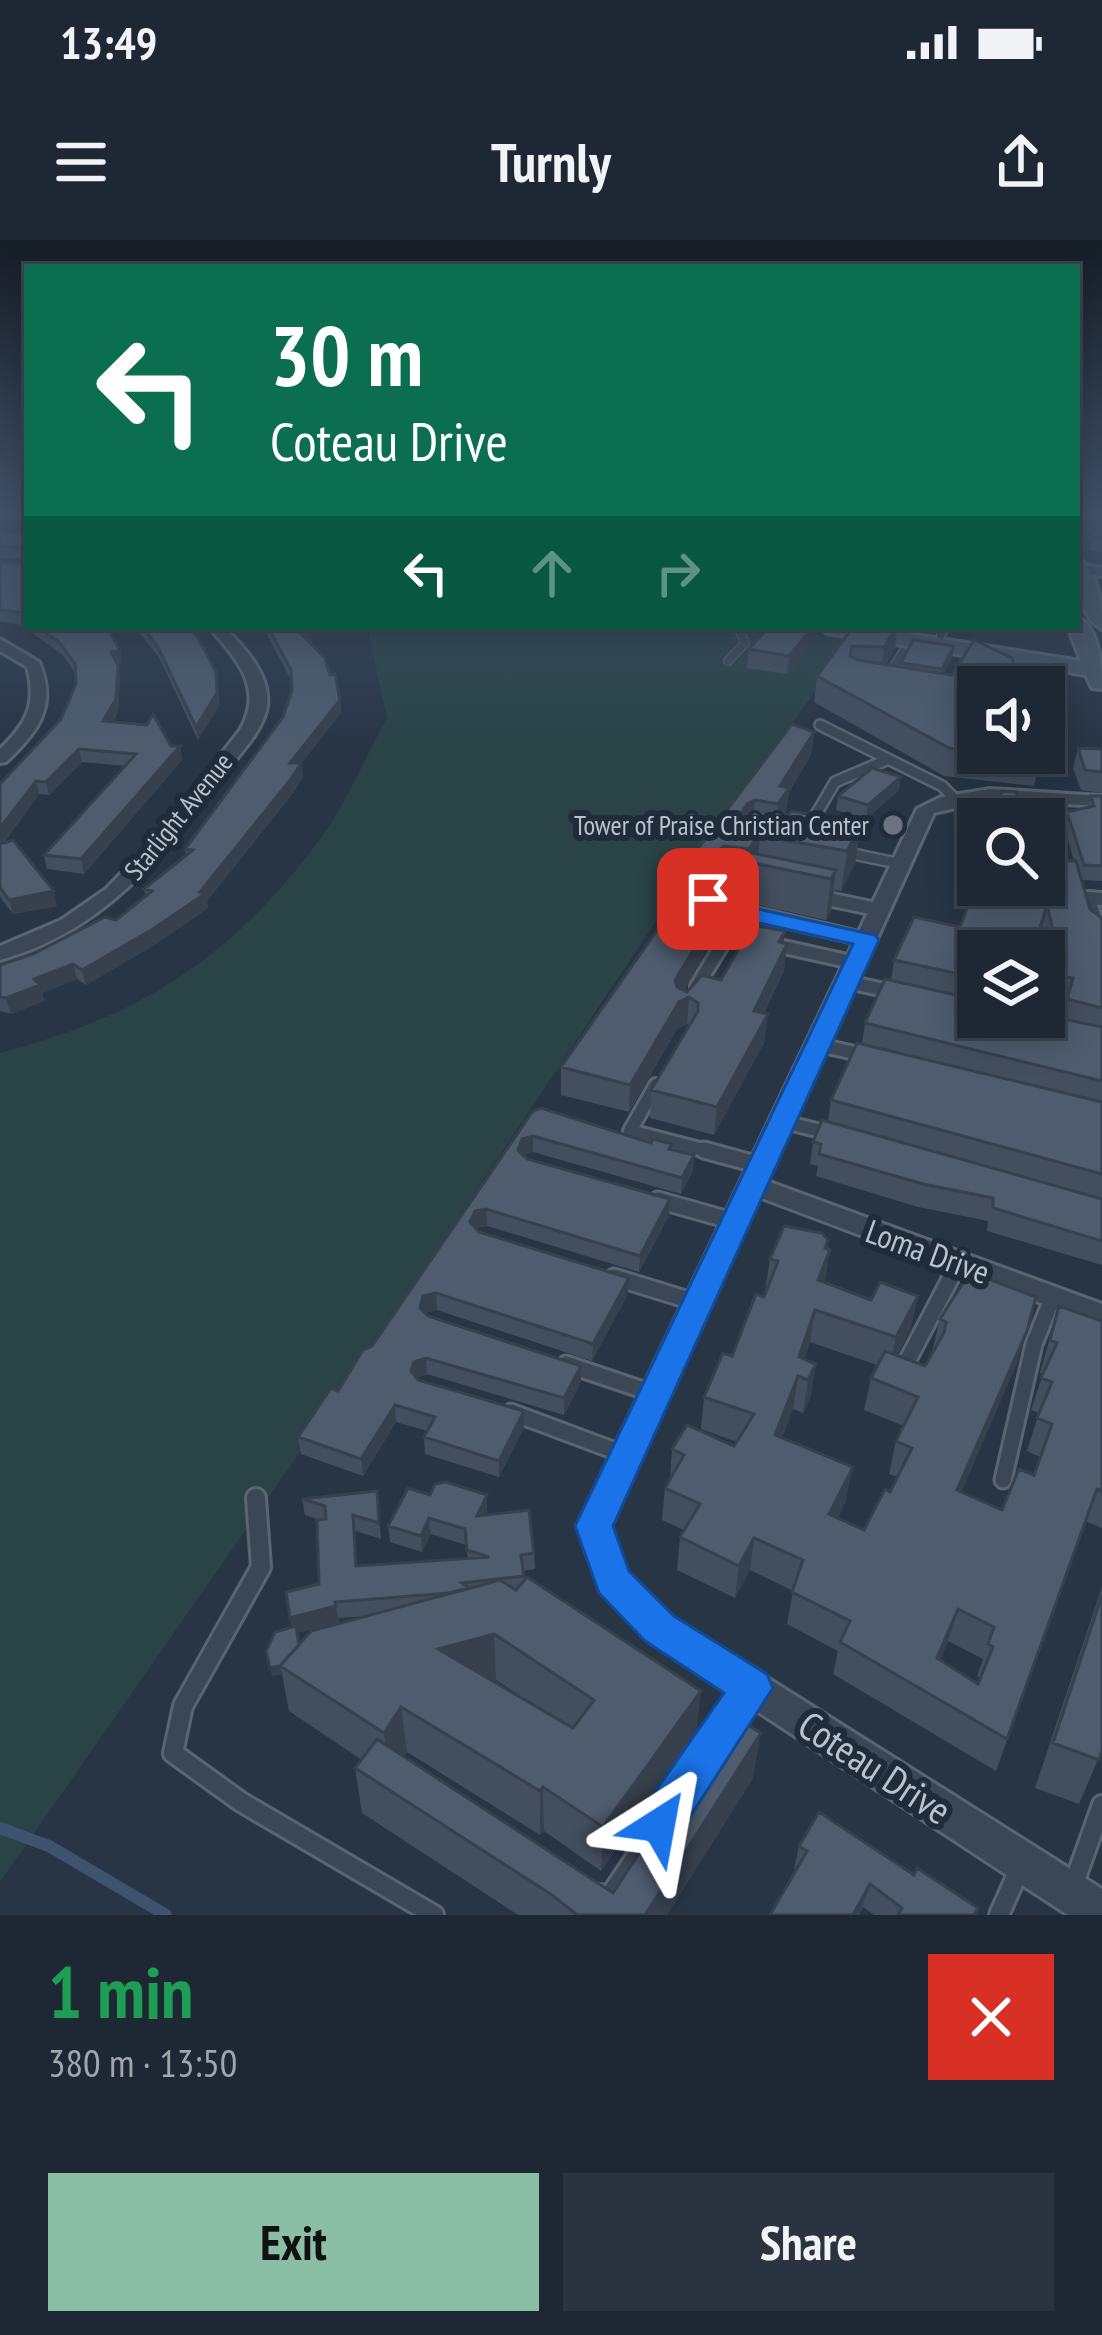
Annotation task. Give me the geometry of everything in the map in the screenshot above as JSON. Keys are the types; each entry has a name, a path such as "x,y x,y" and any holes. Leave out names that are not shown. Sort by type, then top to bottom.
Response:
{"main road":[{"path":"1089,593 1102,623"},
{"path":"861,630 967,653 1098,670"},
{"path":"1080,630 1098,670"},
{"path":"944,631 1098,670"}],"street":[{"name":"Starlight Avenue","path":"0,953 71,923 118,889 150,859 245,734 259,706 255,680 236,647 219,630"},
{"path":"0,644 34,665 44,695 36,720 0,758"},
{"path":"952,797 995,793 1102,800"},
{"name":"Coteau Drive","path":"952,797 926,809 594,1526 613,1581 659,1628 1102,1912"},
{"name":"Loma Drive","path":"759,1176 959,1262 1102,1315"}],"lane":[{"path":"728,661 745,643 739,630"},
{"path":"885,682 903,652"},
{"path":"869,680 905,686"},
{"path":"820,724 941,786 952,797"},
{"path":"808,828 828,786 847,770 885,760"},
{"path":"820,847 902,864"},
{"path":"747,883 719,881 709,903 857,962 902,994"},
{"path":"810,896 880,910"},
{"path":"1098,929 1089,898 1102,899"},
{"path":"694,990 728,935 857,962"},
{"path":"819,1045 875,1058"},
{"path":"664,1073 630,1131 759,1176"},
{"path":"784,1122 841,1136"},
{"path":"637,1194 737,1222"},
{"path":"898,1379 959,1262"},
{"path":"592,1270 699,1303"},
{"path":"1003,1480 1034,1344 1054,1297"},
{"path":"544,1357 656,1395"},
{"path":"491,1406 627,1456"},
{"path":"256,1498 261,1567 183,1706 172,1753 241,1802 434,1915"},
{"path":"708,1753 752,1688"},
{"path":"1070,1892 1102,1804"},
{"path":"583,1891 610,1896 646,1843"},
{"path":"998,1915 1022,1862"}],"green space":[{"path":"368,630 795,630 853,640 751,779 333,1405 0,1882 0,1053 97,1021 140,1000 218,949 287,881 320,839 387,718"}],"building":[{"path":"0,593 24,593 24,613 0,610"},
{"path":"42,630 109,630 120,651 111,652 118,665 116,699 103,721 147,725 153,714 171,746 180,746 81,859 44,855 136,754 79,749 46,782 36,781 0,828 0,784 61,719 76,684 75,664 60,643"},
{"path":"144,630 190,630 216,672 217,693 196,727 157,645"},
{"path":"270,630 309,630 301,634 325,658 330,675 335,674 340,700 290,763 301,763 291,779 200,892 206,893 82,970 73,964 34,979 40,985 0,997 0,965 33,954 105,917 116,920 152,891 144,889 193,850 185,849 283,717 292,690 291,670"},
{"path":"766,630 809,632 789,656 749,649"},
{"path":"851,630 895,630 884,647 852,646 850,656 858,660 952,675 957,667 957,749 817,676"},
{"path":"913,640 954,646 942,669 901,663"},
{"path":"974,640 1012,658 1014,666 958,666"},
{"path":"792,724 814,732 780,786 789,788 778,804 755,800 747,804 740,815 744,823 768,820 749,849 725,846 701,868 700,876 708,887 728,894 675,980 687,992 702,975 721,980 752,925 785,931 779,942 787,944 754,1011 768,1014 717,1107 651,1090 698,1011 698,1003 689,997 679,1002 630,1085 561,1067 691,882 675,879"},
{"path":"1078,748 1102,749 1102,772 1085,770"},
{"path":"872,768 901,777 868,805 838,796"},
{"path":"1002,791 1016,792 1019,798 1000,798"},
{"path":"1091,796 1102,796 1102,866 1084,865 1067,812 1094,806"},
{"path":"792,811 861,824 847,851 760,836"},
{"path":"13,840 54,891 9,900 0,887 0,844"},
{"path":"732,849 740,850 738,855 742,851 836,870 831,879 725,857"},
{"path":"1065,860 1076,861 1090,909 1102,918 1102,1008 1067,999 1073,978 1065,977 1065,930 1053,930 1047,906 1065,906"},
{"path":"968,906 1047,906 1039,930 957,930 957,974 894,960 914,917 960,927"},
{"path":"885,979 957,995 957,1038 1065,1038 1065,1019 1102,1027 1102,1081 865,1023"},
{"path":"857,1043 1102,1102 1102,1174 831,1100"},
{"path":"541,1108 651,1143 653,1139 672,1144 669,1149 694,1155 682,1178 533,1136 522,1139 518,1150 527,1159 670,1199 640,1256 486,1209 475,1211 470,1222 479,1232 629,1278 593,1344 436,1293 423,1296 420,1308 428,1316 581,1366 564,1398 426,1358 414,1362 411,1371 418,1380 524,1411 499,1461 424,1437 435,1417 395,1405 361,1459 298,1437 331,1388 338,1391 363,1350 372,1346 533,1111"},
{"path":"822,1120 1102,1199 1102,1241 993,1208 993,1198 819,1154 821,1144 813,1142"},
{"path":"784,1226 822,1233 828,1240 825,1248 830,1250 818,1280 871,1300 880,1282 918,1296 896,1337 815,1310 799,1357 816,1364 808,1380 798,1376 775,1435 853,1467 829,1514 864,1530 912,1448 896,1441 918,1397 871,1378 885,1351 925,1366 944,1333 946,1322 940,1319 970,1272 1036,1297 1027,1331 957,1490 1002,1510 1019,1469 1034,1475 1052,1424 1037,1418 1052,1382 1041,1378 1057,1343 1050,1340 1059,1306 1102,1321 1102,1491 1097,1489 1007,1739 840,1642 850,1621 792,1592 803,1560 754,1538 739,1566 680,1537 700,1504 665,1488 684,1455 672,1449 687,1425 734,1446 754,1414 704,1397 723,1353 732,1356 756,1294 764,1297 778,1261 770,1259","holes":["958,1609 994,1627 988,1644 993,1647 978,1684 937,1658"]},
{"path":"446,1482 487,1495 477,1516 529,1510 534,1553 521,1555 524,1576 462,1583 469,1588 449,1593 335,1602 336,1606 290,1618 286,1592 319,1584 317,1520 326,1519 325,1506 302,1499 377,1491 379,1523 353,1515 356,1566 489,1557 467,1550 465,1529 429,1518 421,1536 388,1526 408,1488 430,1495 435,1484"},
{"path":"527,1577 701,1691 603,1827 543,1787 540,1791 401,1707 384,1733 280,1666 311,1631 500,1580 516,1590","holes":["494,1634 594,1700 573,1728 438,1649"]},
{"path":"1102,1595 1102,1750 1099,1760 1053,1743"},
{"path":"296,1626 299,1645 280,1666 270,1668 266,1651 275,1632"},
{"path":"730,1714 761,1733 645,1915 577,1915 355,1768 377,1739 613,1893"},
{"path":"819,1812 914,1875 917,1868 978,1908 974,1915 898,1915 902,1908 870,1884 853,1915 770,1915 807,1851 799,1846"}],"waterway":[{"path":"0,1828 49,1846 166,1915"}],"place":[{"name":"Tower of Praise Christian Center","path":"893,825"}],"route":[{"path":"659,1825 752,1688 659,1628 613,1581 594,1526 867,940 714,906 708,899"}]}
